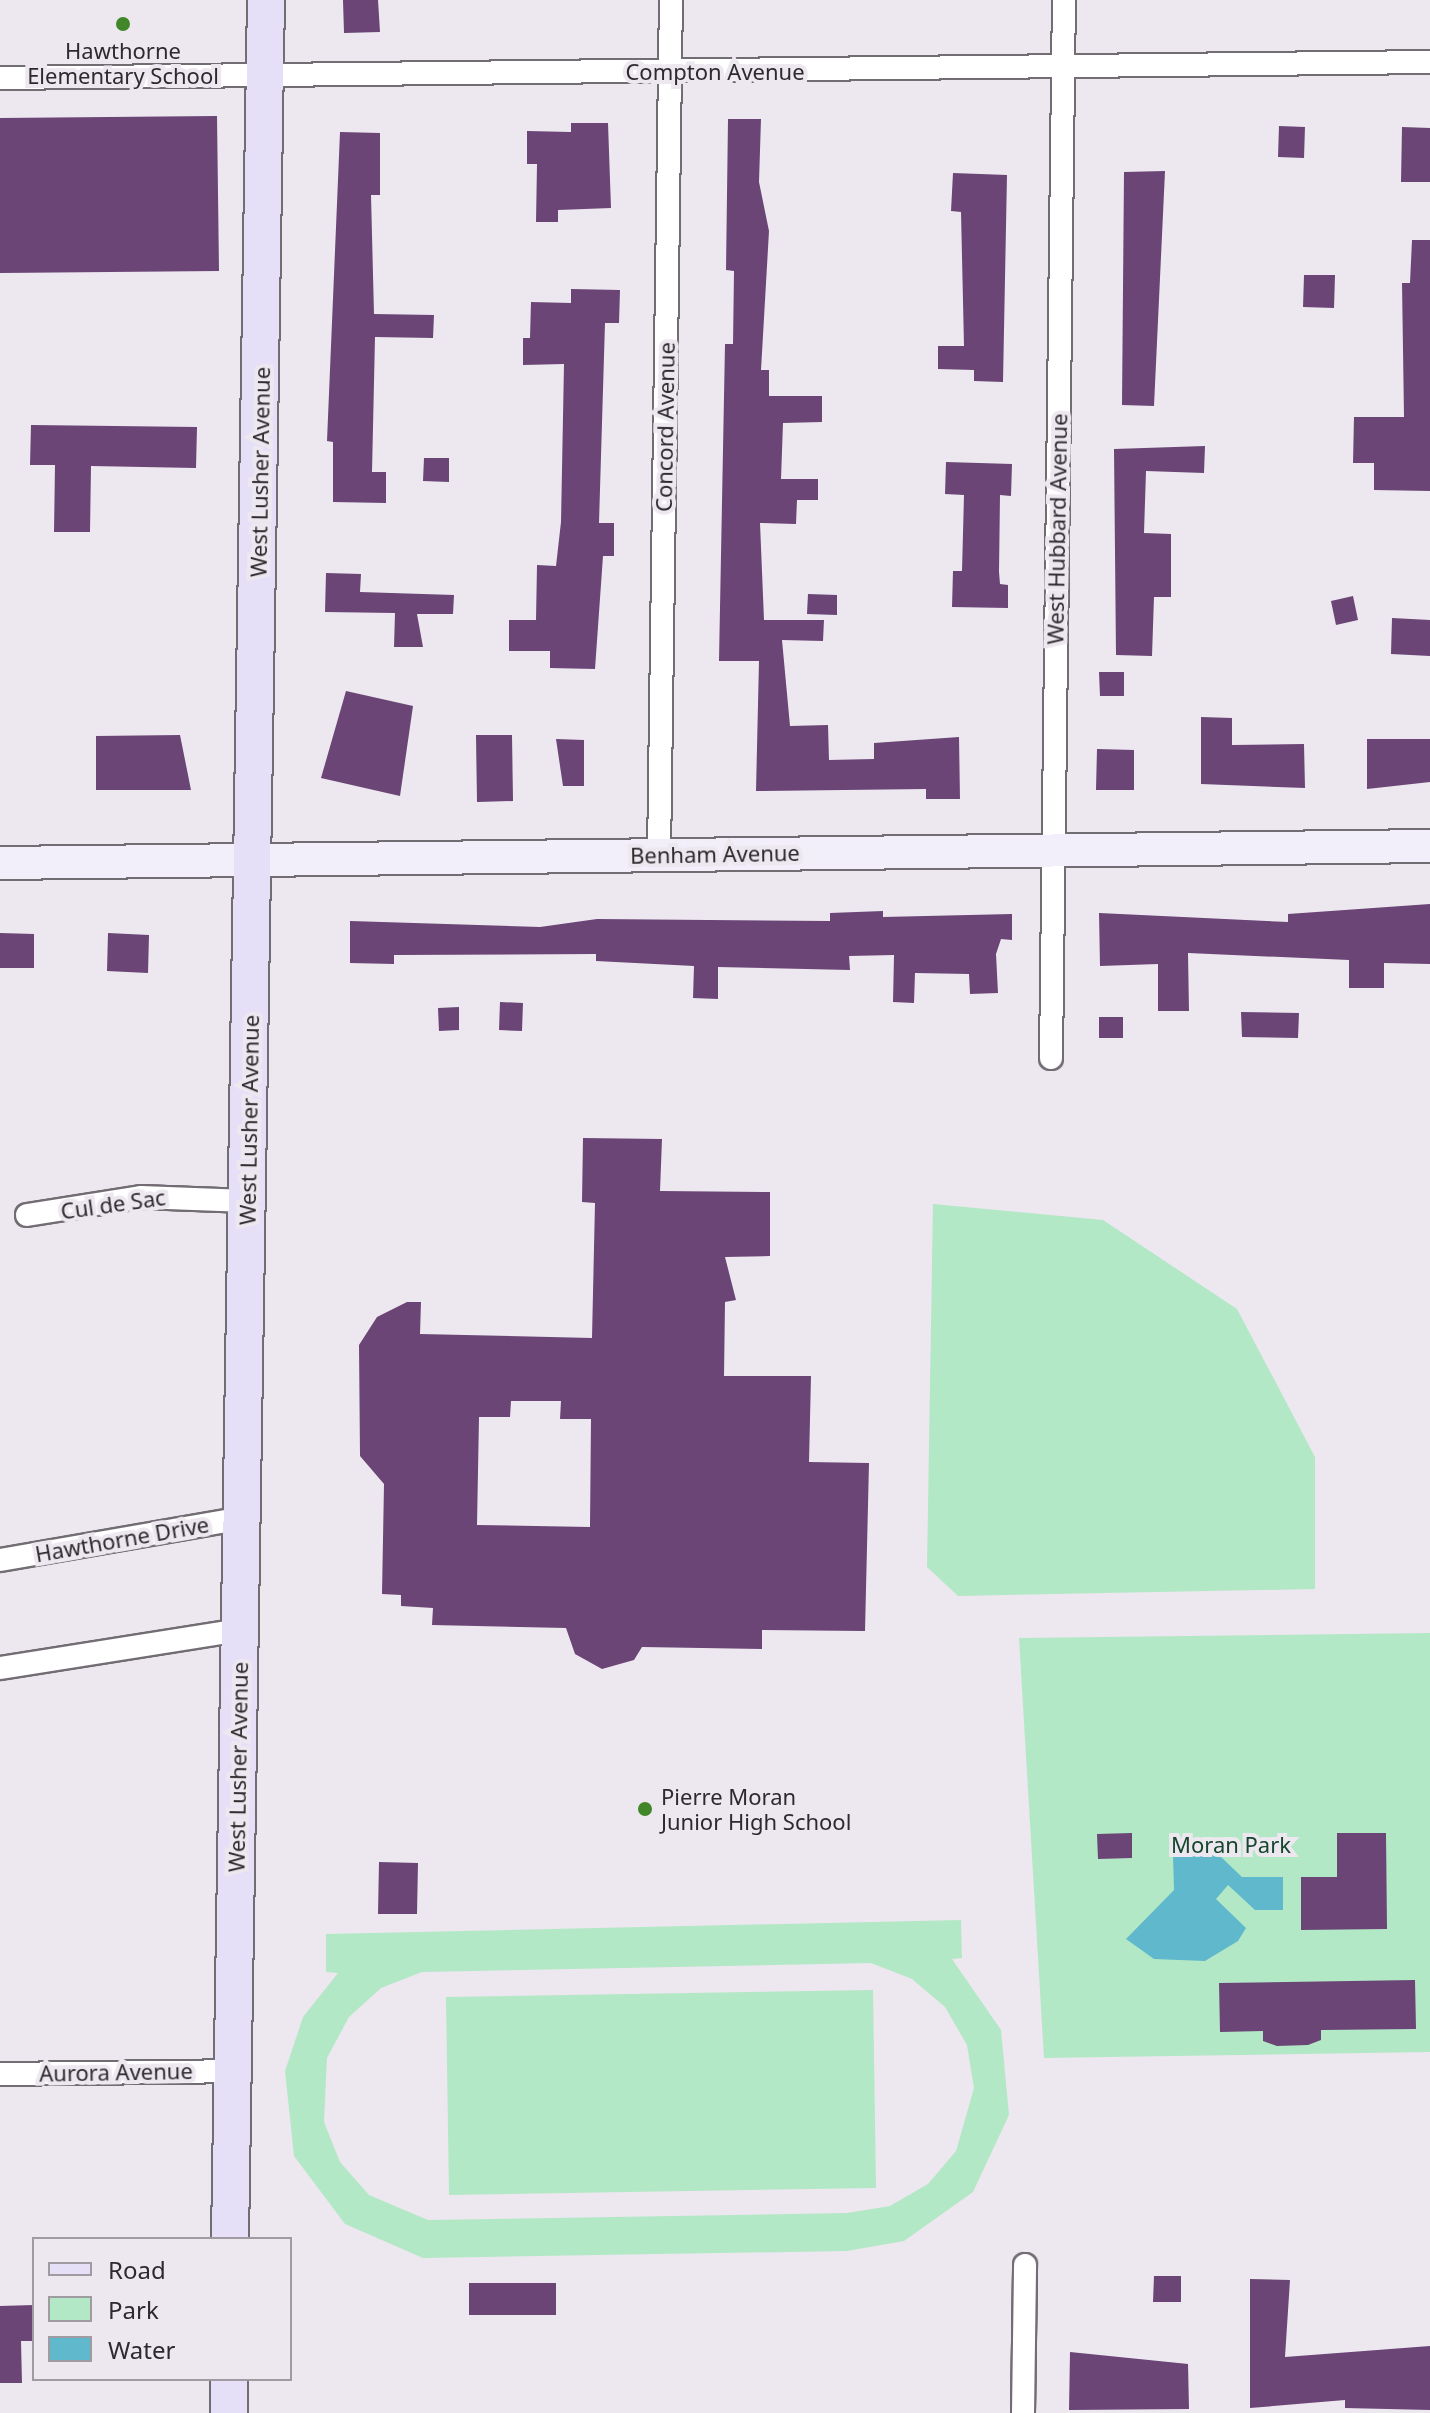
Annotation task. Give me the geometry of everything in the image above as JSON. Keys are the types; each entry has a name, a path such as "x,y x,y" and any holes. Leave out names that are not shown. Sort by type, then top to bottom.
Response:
{"main road":[{"name":"West Lusher Avenue","path":"230,2237 247,1201 256,856 266,0"},
{"name":"Benham Avenue","path":"0,863 256,856 659,855 1430,846"},
{"path":"229,2381 229,2413"}],"street":[{"name":"Concord Avenue","path":"659,855 671,0"},
{"name":"West Hubbard Avenue","path":"1051,1058 1064,0"},
{"name":"Compton Avenue","path":"0,78 1063,71 1430,62"},
{"name":"Cul de Sac","path":"27,1215 141,1197 247,1201"},
{"name":"Hawthorne Drive","path":"0,1560 243,1518"},
{"path":"0,1668 241,1630"},
{"name":"Aurora Avenue","path":"0,2074 232,2071"},
{"path":"1023,2413 1025,2265"}],"green space":[{"path":"933,1204 1103,1220 1237,1309 1315,1457 1315,1589 958,1596 927,1567"},
{"name":"Moran Park","path":"1430,1633 1430,2052 1044,2058 1019,1638"},
{"path":"961,1920 962,1958 952,1959 1001,2030 1009,2115 973,2192 904,2241 847,2251 423,2258 345,2224 294,2156 285,2071 303,2017 338,1973 326,1972 326,1934","holes":["871,1963 912,1979 945,2007 967,2045 974,2088 956,2151 928,2184 890,2206 847,2213 428,2220 369,2195 340,2162 324,2122 327,2058 349,2017 381,1988 422,1972"]},
{"path":"873,1990 876,2188 449,2195 446,1997"}],"water":[{"path":"1173,1855 1219,1855 1242,1877 1283,1877 1283,1910 1255,1910 1228,1885 1216,1899 1246,1928 1238,1941 1205,1961 1154,1959 1126,1939 1174,1890"}],"building":[{"path":"343,0 378,0 380,32 344,33"},
{"path":"217,116 219,271 0,273 0,118"},
{"path":"728,119 761,119 759,182 769,231 761,370 769,370 769,396 822,396 822,422 783,423 781,479 818,479 818,500 797,500 796,524 760,523 764,620 824,620 823,641 782,640 790,726 828,725 829,760 874,759 874,743 959,737 960,799 926,799 926,789 756,791 759,661 719,661 725,344 733,344 734,271 726,270"},
{"path":"571,123 608,123 611,208 558,210 558,222 536,222 537,164 527,164 527,131 571,132"},
{"path":"1279,126 1305,127 1304,158 1278,157"},
{"path":"1402,127 1430,128 1430,182 1401,182"},
{"path":"340,132 380,133 380,195 371,195 374,314 434,315 433,338 375,337 372,472 386,472 386,503 333,502 333,442 327,441"},
{"path":"1165,171 1154,406 1122,405 1124,172"},
{"path":"953,173 1007,175 1003,382 974,381 974,370 938,369 938,346 964,346 961,212 951,211"},
{"path":"1412,240 1430,240 1430,491 1374,490 1374,463 1353,463 1354,417 1404,417 1402,283 1410,283"},
{"path":"1304,275 1335,275 1334,308 1303,307"},
{"path":"571,289 620,290 619,323 605,323 599,523 614,523 614,556 603,556 595,669 550,668 550,651 509,651 509,620 536,620 537,565 556,566 561,522 564,364 523,365 523,338 530,338 531,302 571,303"},
{"path":"31,425 197,427 196,468 91,466 90,532 54,532 55,465 30,465"},
{"path":"1205,446 1204,473 1146,471 1144,533 1171,534 1171,597 1154,597 1152,656 1116,655 1114,449"},
{"path":"424,458 449,458 449,482 423,481"},
{"path":"946,462 1012,464 1011,496 1000,495 999,572 1000,584 1008,585 1008,608 952,607 953,571 962,571 964,495 945,494"},
{"path":"326,573 361,574 360,592 454,595 453,614 417,614 423,647 394,647 395,613 325,612"},
{"path":"808,594 837,595 837,615 807,614"},
{"path":"1353,596 1358,620 1336,625 1331,601"},
{"path":"1392,618 1430,620 1430,656 1391,654"},
{"path":"1099,672 1124,672 1124,696 1100,696"},
{"path":"346,691 413,706 400,796 321,778"},
{"path":"1201,717 1232,718 1232,745 1304,744 1305,788 1201,784"},
{"path":"180,735 191,790 96,790 96,736"},
{"path":"476,735 512,735 513,801 477,802"},
{"path":"556,739 584,740 584,786 563,786"},
{"path":"1367,739 1430,739 1430,782 1367,789"},
{"path":"1097,749 1134,750 1134,790 1096,790"},
{"path":"1430,904 1430,964 1384,963 1384,988 1349,988 1349,960 1188,953 1189,1011 1158,1011 1158,964 1100,966 1099,913 1288,922 1288,914"},
{"path":"883,911 883,917 1012,914 1012,940 1001,939 996,954 998,993 970,994 969,974 915,973 914,1003 893,1002 894,955 849,956 850,970 718,967 718,999 693,998 694,966 596,961 596,954 394,955 394,964 350,963 350,921 540,927 597,919 830,921 830,913"},
{"path":"0,933 34,934 34,968 0,968"},
{"path":"108,933 149,935 148,973 107,971"},
{"path":"500,1002 523,1003 522,1031 499,1030"},
{"path":"459,1007 459,1030 439,1031 438,1008"},
{"path":"1241,1012 1299,1013 1298,1038 1242,1037"},
{"path":"1099,1017 1123,1017 1123,1038 1099,1038"},
{"path":"583,1138 662,1139 660,1191 770,1192 770,1256 725,1257 736,1300 725,1302 724,1376 811,1376 809,1462 869,1463 865,1631 762,1630 762,1649 642,1647 634,1660 602,1669 575,1654 566,1628 432,1625 433,1608 401,1606 401,1595 382,1594 384,1484 360,1456 359,1345 377,1317 407,1302 421,1302 420,1334 592,1338 595,1203 582,1202","holes":["511,1401 561,1401 560,1419 591,1419 590,1527 477,1525 479,1417 510,1417"]},
{"path":"1132,1833 1132,1858 1098,1859 1097,1834"},
{"path":"1337,1833 1386,1833 1387,1929 1301,1930 1301,1877 1337,1877"},
{"path":"379,1862 418,1863 417,1914 378,1914"},
{"path":"1415,1980 1416,2029 1321,2030 1321,2040 1308,2045 1277,2046 1263,2041 1263,2031 1220,2032 1219,1983"},
{"path":"1154,2276 1181,2276 1181,2302 1153,2302"},
{"path":"1250,2279 1290,2280 1285,2357 1430,2346 1430,2410 1345,2408 1345,2400 1250,2408"},
{"path":"469,2283 556,2283 556,2315 469,2315"},
{"path":"32,2305 32,2341 21,2341 22,2383 0,2383 0,2306"},
{"path":"1070,2352 1188,2364 1189,2409 1069,2410"}],"place":[{"name":"Hawthorne Elementary School","path":"123,24"},
{"name":"Pierre Moran Junior High School","path":"645,1809"}]}
